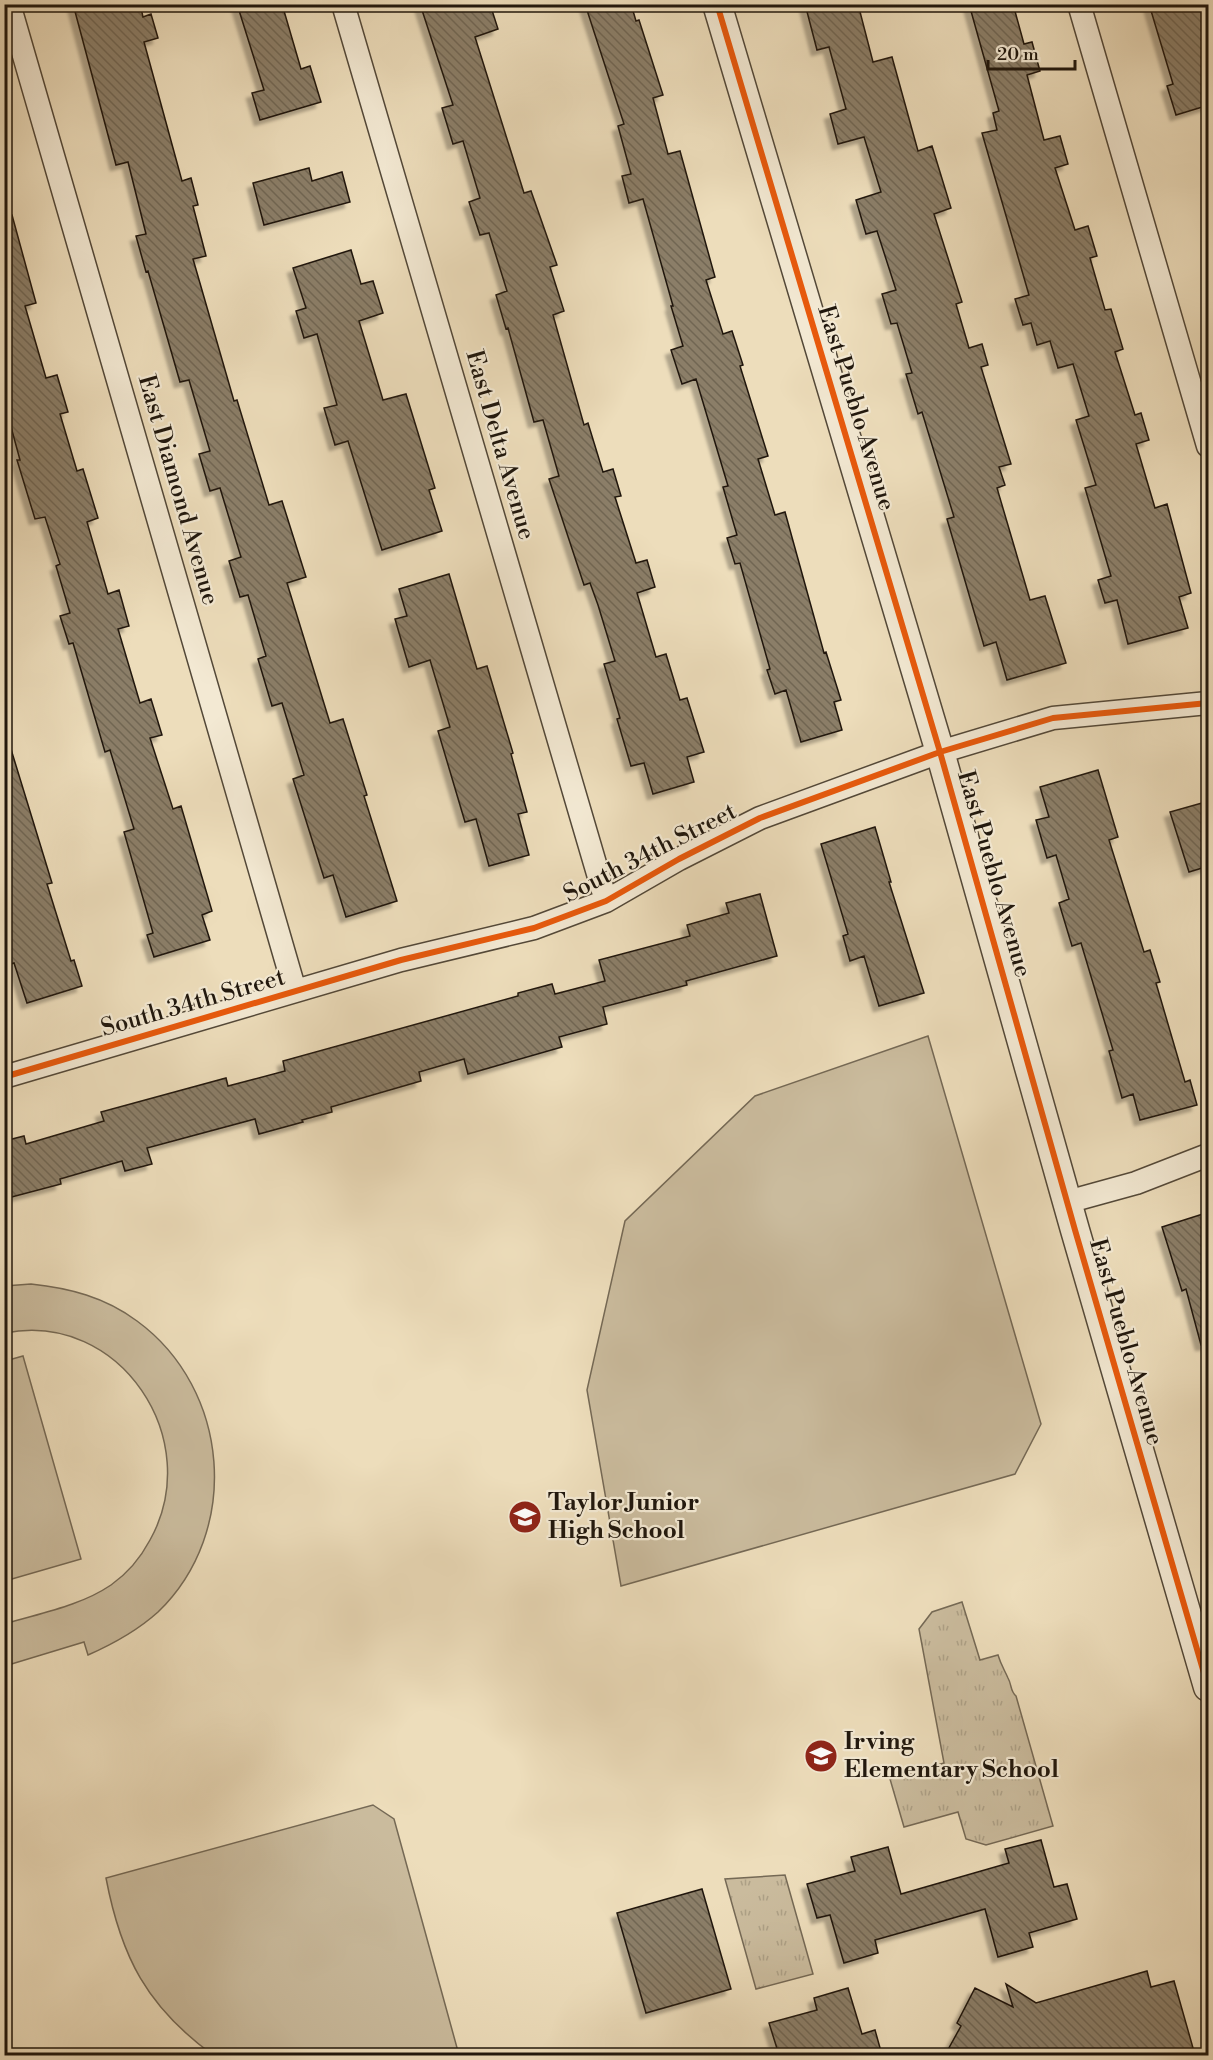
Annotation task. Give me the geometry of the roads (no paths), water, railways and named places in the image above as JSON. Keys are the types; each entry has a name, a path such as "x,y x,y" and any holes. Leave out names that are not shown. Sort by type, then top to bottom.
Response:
{"street":[{"name":"East Diamond Avenue","path":"9,4 295,991"},
{"name":"East Delta Avenue","path":"343,4 606,901"},
{"name":"East Pueblo Avenue","path":"717,4 940,752 1067,1202 1209,1687"},
{"path":"1079,4 1209,446"},
{"name":"South 34th Street","path":"4,1077 401,960 534,928 606,901 679,859 760,818 940,752 1053,718 1209,704"},
{"path":"1067,1202 1136,1183 1209,1155"}],"place":[{"name":"Taylor Junior High School","path":"525,1517"},
{"name":"Irving Elementary School","path":"821,1756"}]}
